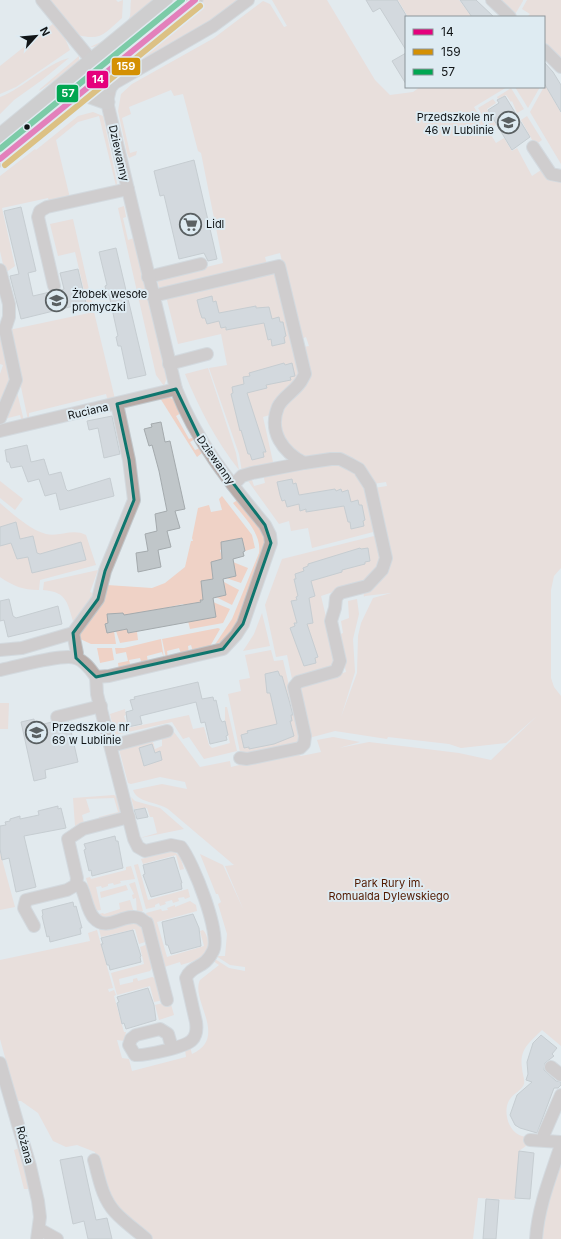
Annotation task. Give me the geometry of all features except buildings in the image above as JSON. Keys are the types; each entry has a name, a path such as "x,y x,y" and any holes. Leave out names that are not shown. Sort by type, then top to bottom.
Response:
{"main road":[{"path":"0,136 165,0"},
{"path":"0,159 195,0"},
{"path":"81,93 101,89 111,85"},
{"path":"81,93 107,102"}],"street":[{"path":"42,0 92,61"},
{"path":"107,102 111,85 200,35 224,19 248,0"},
{"path":"492,0 509,16"},
{"path":"545,51 561,67"},
{"name":"Dziewanny","path":"96,677 109,676 223,649 236,636 243,624 271,543 270,535 265,525 233,485 201,441 185,411 176,389 107,102"},
{"path":"533,147 551,174 561,176"},
{"path":"54,286 38,217 40,211 47,207 128,189"},
{"path":"148,277 201,264"},
{"path":"153,296 279,266 305,374 299,384 278,406 274,425 279,442 292,457 304,463"},
{"path":"0,270 9,304 9,318 5,329 16,380 0,418"},
{"path":"169,364 207,354"},
{"name":"Ruciana","path":"0,431 176,389"},
{"path":"0,650 22,648 72,634 98,599 105,571 134,500 129,460 117,404"},
{"path":"233,485 242,476 252,473 304,463 340,459 359,469 370,486 386,558 382,570 367,586 340,593 336,598 331,621 340,661 336,671 298,682 294,687 305,736 304,744 300,748 247,760 240,758"},
{"path":"72,634 77,653 76,658"},
{"path":"0,670 63,657 76,658 85,663 96,677 97,694 134,839 138,847 145,851 171,845 182,847 188,856 196,874 216,937 215,949 207,962 191,970 186,978 196,1022 196,1034 188,1043 172,1048"},
{"path":"56,717 101,706"},
{"path":"111,746 156,739 167,731"},
{"path":"76,885 77,878 68,839 83,829 129,817"},
{"path":"34,926 24,908 26,900 67,890 76,885"},
{"path":"76,885 81,887 96,920 106,924 132,917 139,917 147,923 167,1000"},
{"name":"Różana","path":"0,1063 30,1166 38,1201 40,1217 38,1234 57,1239"},
{"path":"551,1067 561,1075"},
{"path":"544,1134 561,1095"},
{"path":"530,1140 561,1142"},
{"path":"536,1239 547,1189 561,1146"},
{"path":"94,1160 103,1192 108,1203 114,1212 146,1239"}],"highlighted area":[{"path":"176,389 201,441 265,525 271,543 243,624 223,649 96,677 76,658 73,633 98,599 105,571 134,500 129,460 117,404"}],"green space":[{"path":"47,0 116,0 118,2 123,0 122,18 107,32 98,36 86,37 78,35"},
{"path":"131,0 156,0 124,25 130,16"},
{"path":"174,0 185,0 0,152 0,143"},
{"path":"203,0 240,0 222,15 105,82"},
{"name":"Park Rury im. Romualda Dylewskiego","path":"272,0 327,0 375,80 390,95 413,92 419,88 505,88 474,107 496,143 504,138 512,151 517,148 532,176 541,170 561,179 561,568 554,576 551,590 551,678 554,687 561,696 561,1046 542,1030 526,1046 522,1056 524,1084 510,1099 506,1112 508,1122 513,1130 519,1135 530,1137 530,1143 519,1151 515,1200 478,1198 473,1239 146,1239 122,1219 94,1160 95,1152 77,1145 66,1147 53,1141 38,1113 21,1101 17,1101 0,1039 0,960 90,941 88,933 97,930 113,988 108,989 109,992 114,990 116,995 114,996 124,1032 126,1032 124,1041 117,1040 122,1058 129,1059 132,1071 186,1057 185,1049 190,1047 192,1054 203,1047 207,1038 208,1028 198,988 200,980 219,965 213,961 215,959 229,968 245,971 245,967 230,965 216,956 225,956 227,934 218,904 221,902 218,894 216,894 200,854 223,865 244,911 225,866 234,865 168,809 143,800 135,794 133,790 162,784 187,789 185,782 160,777 131,784 128,783 119,749 149,739 153,742 155,749 162,746 162,739 166,734 174,732 200,767 230,761 231,767 294,752 301,756 321,752 317,740 333,737 360,742 339,748 369,742 459,753 491,760 537,716 506,743 461,748 449,744 388,737 387,739 335,731 309,738 300,686 346,672 338,635 343,633 341,621 349,618 348,601 357,599 359,614 353,639 355,672 341,717 357,673 358,636 361,623 373,598 391,593 364,597 363,591 386,570 374,488 387,486 386,482 373,484 350,460 350,457 334,453 305,456 292,449 283,438 278,423 281,408 302,387 303,347 309,346 306,337 301,339 280,253 265,257 267,265 160,291 157,279 223,263 201,153 198,151 183,94 174,96 171,90 129,107 131,114 122,118 130,153 137,151 136,155 129,158 118,111 121,94 132,84 214,38 263,1 270,4 284,27 287,26"},
{"path":"398,0 459,0 471,16 407,16"},
{"path":"495,0 523,0 523,1 514,16"},
{"path":"527,0 561,0 561,62 545,46 545,16 528,16 530,14 522,9"},
{"path":"54,23 64,36 70,50 16,87 0,94 0,66"},
{"path":"116,32 99,46 90,47 101,42"},
{"path":"79,56 79,63 39,91 40,89"},
{"path":"69,58 14,100 0,114 0,97 18,88 52,65"},
{"path":"545,85 561,113 561,164 530,112 543,88 545,88"},
{"path":"511,88 524,109 517,113 512,101 511,102 506,95 498,99 497,97"},
{"path":"516,88 539,88 528,108"},
{"path":"493,99 496,103 487,109 496,125 490,128 478,108"},
{"path":"93,112 103,116 117,183 116,186 99,116 78,122 56,140 70,198 49,201 48,198 2,208 15,266 5,273 0,251 0,176 35,149 36,150 78,116"},
{"path":"527,116 542,140 535,145 521,120"},
{"path":"124,206 126,217 123,218 128,240 134,238 167,377 164,386 156,375 118,208"},
{"path":"73,219 92,303 87,303 75,252 58,256 50,224"},
{"path":"270,271 277,275 302,371 273,414 263,417 273,462 269,467 242,472 239,454 209,368 227,365 221,334 178,344 166,296"},
{"path":"94,312 115,399 108,401 106,394 29,413 28,420 9,330"},
{"path":"0,323 11,381 0,408 0,374 3,365 0,364"},
{"path":"208,368 236,453 239,470 223,448 209,424 185,374"},
{"path":"16,388 24,421 22,422 20,415 4,419 4,425 0,426"},
{"path":"167,397 173,399 178,405 181,413 176,416 189,439 194,437 195,439 190,442 195,450 200,448 202,453 197,457 160,398"},
{"path":"339,464 362,477 377,531 312,548 308,528 291,531 289,521 279,524 246,478 251,477 254,486 265,483 263,474"},
{"path":"0,481 23,499 15,510 0,498"},
{"path":"222,496 252,535 255,548 245,551 242,538 221,542 223,549 220,550 223,561 211,562 213,580 202,581 203,600 200,600 201,602 183,604 124,617 123,613 107,614 108,623 105,624 107,633 114,631 116,644 91,644 78,638 78,634 107,585 152,588 165,583 185,567 191,541 193,541 192,538 198,508 209,505 211,512 222,510 219,499"},
{"path":"239,499 264,533 266,545 253,586 241,616 224,639 214,646 232,619 259,553 258,539 255,533 247,520 233,503"},
{"path":"0,503 22,521 40,532 51,535 76,532 86,535 96,565 40,580 39,590 14,585 0,577"},
{"path":"378,535 384,560 372,579 321,596 337,663 333,667 292,679 287,655 276,657 265,605 282,559"},
{"path":"233,562 248,568 241,583 226,578 236,576"},
{"path":"98,570 90,592 95,594 74,624 65,600 57,593 43,590 44,582"},
{"path":"224,582 239,590 232,605 216,597 226,595"},
{"path":"213,602 230,609 223,623 190,629 188,621 216,617"},
{"path":"262,613 270,646 243,651 254,634"},
{"path":"218,628 220,629 209,648 193,652 191,645 188,646 189,653 181,654 179,648 167,651 168,658 166,658 162,639"},
{"path":"127,629 128,633 137,632 138,640 120,643 116,631"},
{"path":"161,639 164,659 162,652 147,656 148,663 142,664 140,658 129,660 131,667 119,670 118,663 128,661 126,652 116,654 115,648 124,648"},
{"path":"97,648 112,648 114,660 100,663"},
{"path":"271,650 274,661 283,660 301,736 300,742 248,756 240,752 228,694 241,691 239,680 250,678 245,655"},
{"path":"0,703 9,703 8,729 0,729"},
{"path":"225,707 227,707 237,751 204,759 189,737 183,739 172,722 115,735 110,714 125,709 126,715 124,716 128,728 189,715 193,729 204,727 209,745 212,748 230,743 225,723"},
{"path":"114,795 117,797 120,812 99,819 99,817 118,812 114,798 86,799 90,812 82,815 84,823 75,826 73,798"},
{"path":"131,797 135,801 160,808 184,829 140,838 157,833 153,817 150,817 147,808 134,809"},
{"path":"173,851 180,856 184,869 180,870 176,855 143,864 141,859"},
{"path":"0,852 15,907 0,910"},
{"path":"138,864 148,900 188,889 190,897 185,899 184,897 178,898 179,901 173,903 172,900 165,902 166,904 160,906 159,903 155,905 155,907 146,909 134,865"},
{"path":"131,866 135,879 120,881 121,883 114,885 113,883 108,884 108,886 102,888 101,886 96,887 101,910 94,911 88,893 90,893 86,878 90,877 91,879 126,870 126,867"},
{"path":"135,882 143,911 137,913 136,898 133,899 132,895 134,894 129,884"},
{"path":"126,885 128,890 101,898 100,892"},
{"path":"130,900 134,913 106,921 95,915 120,909 119,903"},
{"path":"190,901 196,905 197,911 157,922 167,957 204,946 200,931 203,930 208,941 206,952 200,958 193,961 181,965 180,962 161,968 150,916 147,916 146,913 161,909 162,911 168,910 167,908 175,905 175,907"},
{"path":"131,921 141,925 148,941 139,944 135,929 101,937 99,929"},
{"path":"148,944 154,965 150,971 119,979 120,985 133,982 133,979 137,978 138,981 152,977 158,979 164,1000 154,1002 150,986 117,995 111,973 144,964 140,947"},
{"path":"170,1001 174,1015 159,1020 155,1005"},
{"path":"20,1148 30,1189 24,1189 14,1150"},
{"path":"561,1159 561,1239 543,1239 544,1215"}],"transit line":[{"name":"57","path":"0,149 182,0"},
{"name":"14","path":"0,159 195,0"},
{"name":"159","path":"5,165 200,6"}],"place":[{"name":"Przedszkole nr 46 w Lublinie","path":"509,123"},
{"name":"Lidl","path":"190,224"},
{"name":"Żłobek wesołe promyczki","path":"56,300"},
{"name":"Przedszkole nr 69 w Lublinie","path":"36,733"}]}
